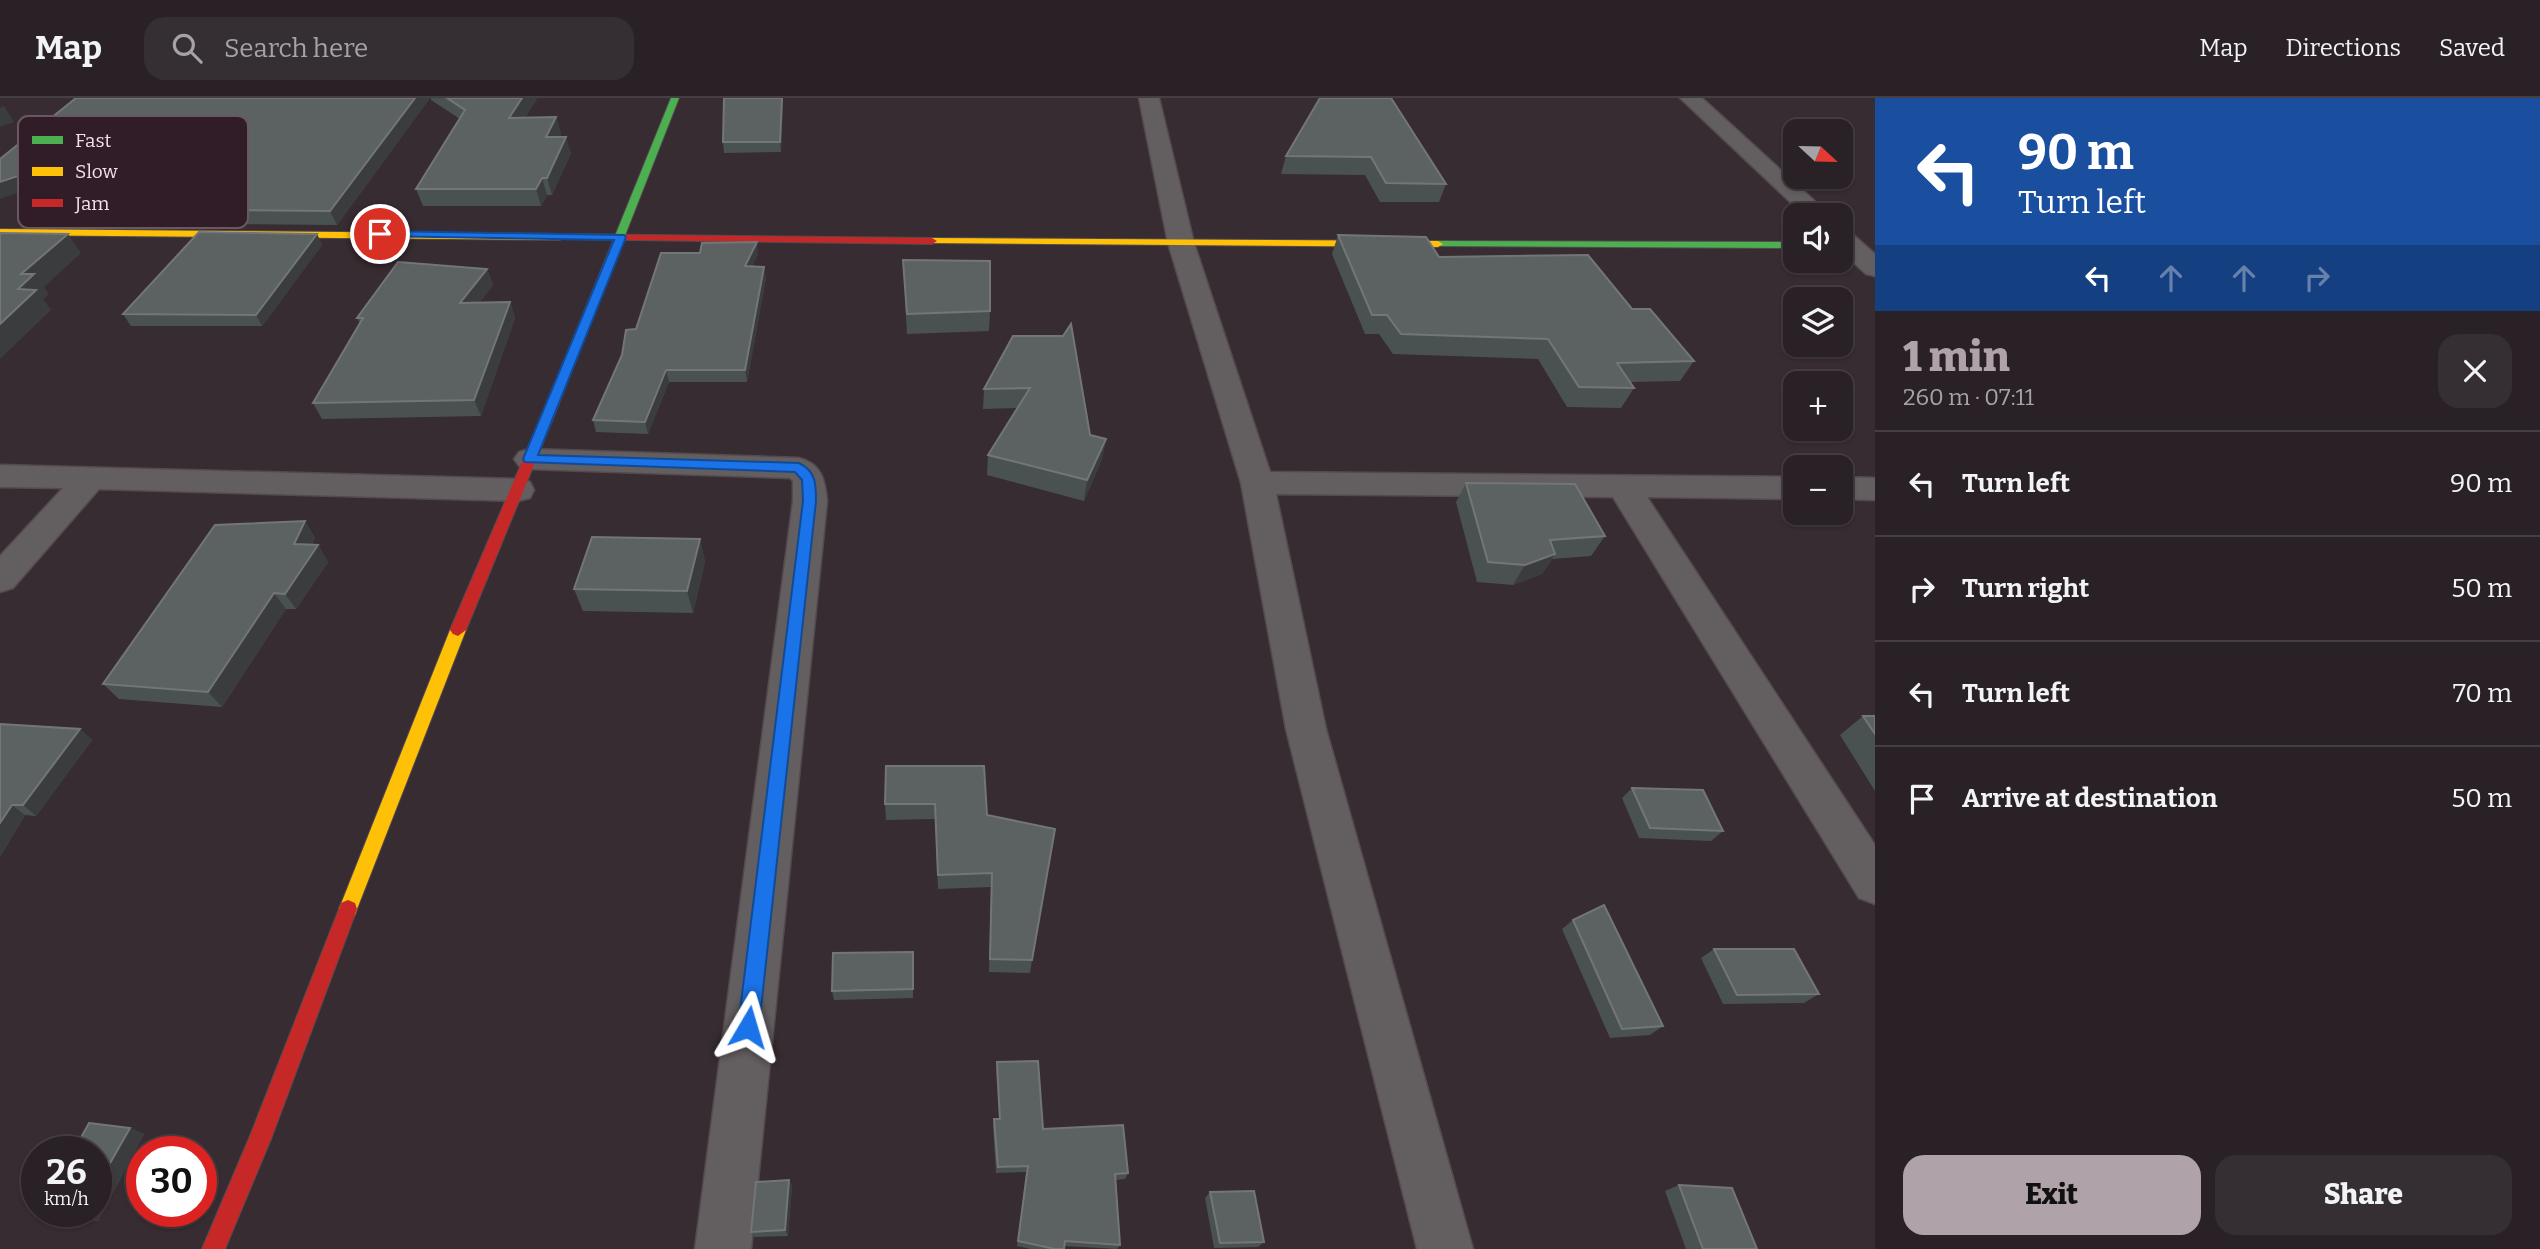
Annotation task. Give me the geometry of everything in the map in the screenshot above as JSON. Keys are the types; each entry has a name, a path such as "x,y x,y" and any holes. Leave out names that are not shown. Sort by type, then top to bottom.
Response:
{"street":[{"path":"213,1249 265,1126 432,691 524,474 675,98"},
{"path":"1149,98 1181,243 1258,483 1306,729 1446,1249"},
{"path":"1689,98 1805,203"},
{"path":"0,232 1181,243 1783,245"},
{"path":"1853,244 1875,268"},
{"path":"0,476 90,479 799,468 809,479 810,501 723,1249"},
{"path":"0,579 90,479"},
{"path":"1258,483 1783,488"},
{"path":"1623,486 1875,884"},
{"path":"1853,488 1875,489"}],"building":[{"path":"76,98 415,98 330,211 248,210 248,116 54,116"},
{"path":"447,98 522,98 509,118 556,117 546,137 566,137 547,178 542,178 536,189 416,189 465,110"},
{"path":"724,98 782,98 780,142 723,142"},
{"path":"1320,98 1391,98 1446,184 1386,183 1371,157 1286,156"},
{"path":"18,145 18,176 0,182 0,159"},
{"path":"199,232 317,234 256,315 123,314"},
{"path":"0,233 68,234 21,274 34,274 18,289 36,290 0,324"},
{"path":"1338,235 1426,237 1439,257 1588,255 1632,309 1650,309 1694,361 1617,363 1634,388 1579,387 1548,339 1401,334 1387,315 1372,315"},
{"path":"757,242 745,266 764,267 745,370 666,370 645,422 593,420 622,355 626,330 636,329 661,253 700,253 702,243"},
{"path":"903,260 990,261 990,311 907,314"},
{"path":"398,262 487,269 460,303 510,302 474,400 313,403 363,318 357,318"},
{"path":"1071,324 1090,435 1106,439 1087,480 988,455 1030,388 984,389 1013,336 1063,336"},
{"path":"1466,483 1575,484 1605,536 1550,540 1555,554 1525,565 1488,562"},
{"path":"305,521 294,544 318,545 285,594 274,593 208,692 103,684 215,525"},
{"path":"592,537 700,539 687,591 574,589"},
{"path":"1863,716 1875,716 1875,734"},
{"path":"0,724 80,729 23,805 12,805 0,823"},
{"path":"886,766 984,766 987,815 1055,829 1032,960 990,959 992,873 938,875 935,804 885,804"},
{"path":"1632,788 1703,790 1723,831 1650,828"},
{"path":"1604,905 1663,1026 1622,1029 1573,920"},
{"path":"1714,949 1794,949 1819,994 1737,995"},
{"path":"913,952 913,989 832,991 833,953"},
{"path":"1038,1061 1043,1129 1123,1125 1128,1173 1115,1174 1120,1245 1065,1241 1064,1249 1055,1249 1018,1241 1028,1166 998,1167 994,1119 1000,1119 997,1062"},
{"path":"89,1123 130,1128 112,1160 112,1136 82,1136"},
{"path":"789,1180 785,1230 751,1232 756,1182"},
{"path":"1679,1185 1732,1188 1757,1249 1703,1249"},
{"path":"1254,1191 1264,1242 1220,1243 1210,1192"}],"traffic: fast":[{"path":"550,411 675,98"},
{"path":"1438,244 1783,245"}],"traffic: slow":[{"path":"0,232 560,237"},
{"path":"932,241 1438,244"},
{"path":"348,909 458,630"}],"traffic: jam":[{"path":"560,237 932,241"},
{"path":"458,630 550,411"},
{"path":"213,1249 260,1139 348,909"}],"route":[{"path":"380,234 621,237 530,459 799,468 809,479 810,501 748,1027"}]}
